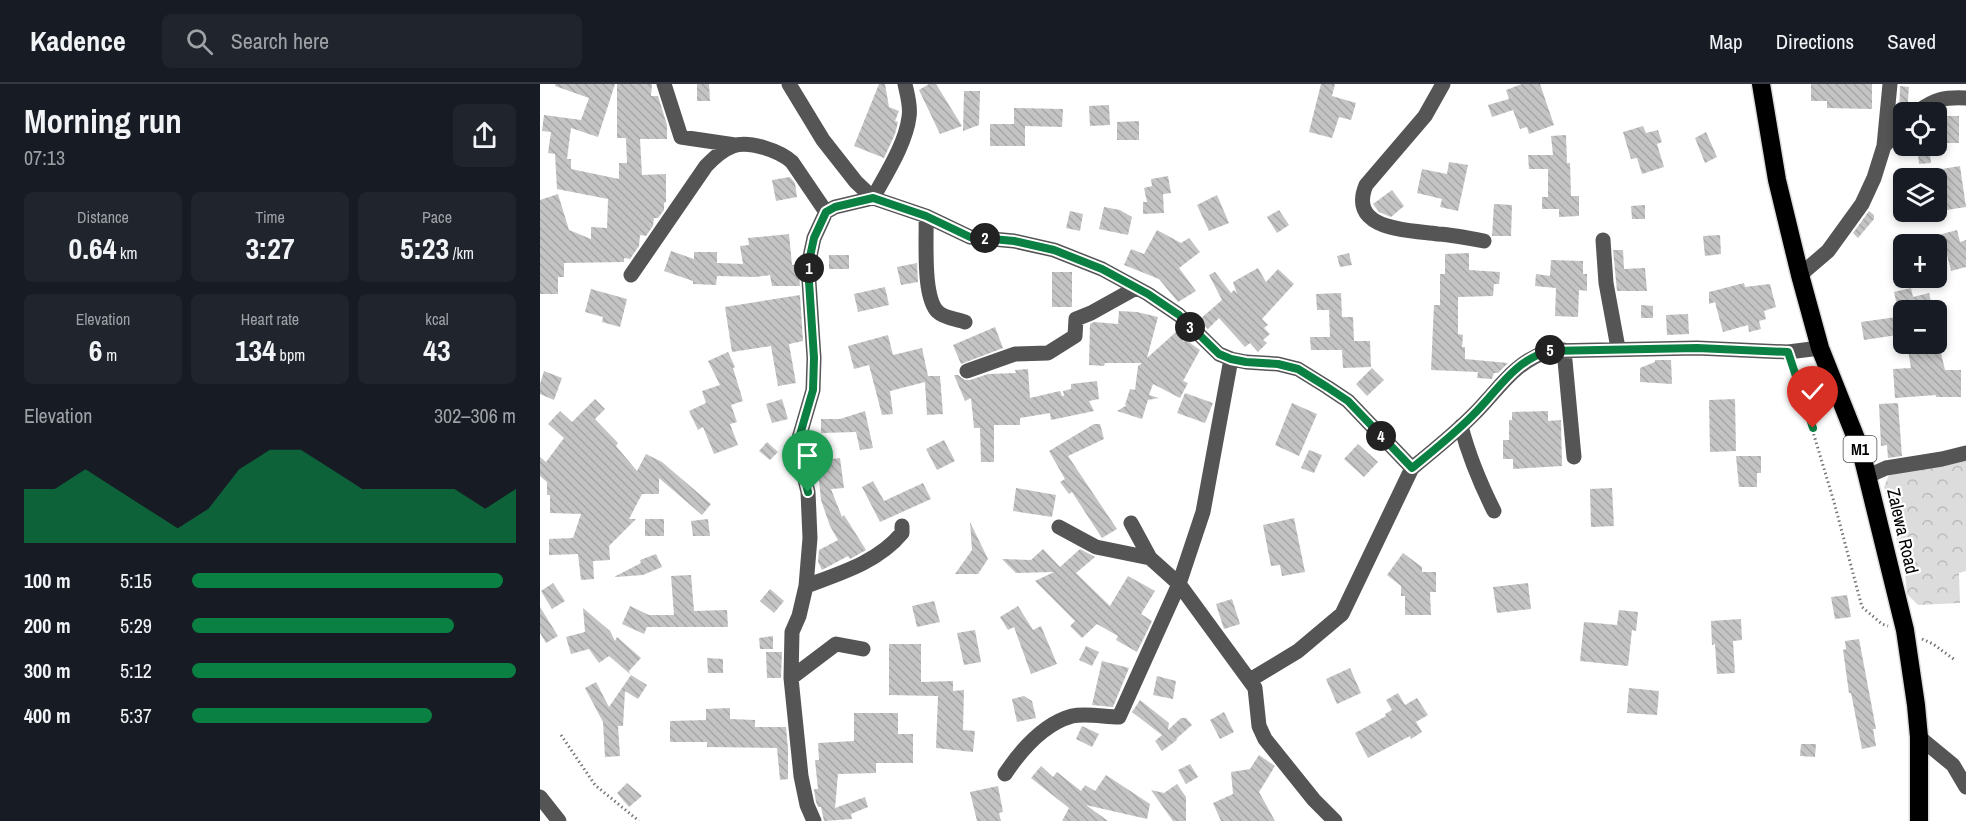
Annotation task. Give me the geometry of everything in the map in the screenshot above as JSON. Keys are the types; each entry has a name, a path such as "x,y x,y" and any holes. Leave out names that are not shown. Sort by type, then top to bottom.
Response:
{"highway":[{"name":"Zalewa Road","path":"1761,84 1777,180 1800,275 1820,348 1861,451 1905,630 1919,737 1918,821"}],"street":[{"path":"664,84 681,137 755,147 785,156 792,162 826,212"},
{"path":"789,84 823,140 856,182 873,198 926,216 970,237 1014,241 1054,250 1102,269 1179,315 1219,354 1231,359 1278,364 1298,369 1348,401 1412,468"},
{"path":"814,821 807,805 801,776 791,678 792,632 799,616 806,586 810,538 808,492 799,455 799,438 813,390 814,358 808,266 814,238 826,212 835,207 873,198 893,161 910,116 905,84"},
{"path":"1443,84 1425,116 1366,185 1361,197 1363,209 1373,219 1394,230 1485,241"},
{"path":"1800,275 1828,251 1862,204 1874,178 1884,146 1890,84"},
{"path":"1933,102 1946,97 1966,98"},
{"path":"1884,146 1893,137"},
{"path":"631,275 706,166 718,155 735,145"},
{"path":"926,216 927,278 931,301 939,313 965,322"},
{"path":"1603,240 1606,284 1618,348"},
{"path":"967,371 1015,354 1048,353 1075,336 1076,319 1136,288"},
{"path":"1250,680 1298,651 1342,614 1412,468 1461,426 1493,395 1512,372 1532,356 1549,351 1618,348 1697,348 1788,352 1820,348"},
{"path":"1564,350 1574,457"},
{"path":"1005,774 1024,748 1057,722 1074,716 1119,717 1179,584 1203,512 1231,359"},
{"path":"1461,426 1479,482 1494,511"},
{"path":"1868,476 1886,468 1966,453"},
{"path":"1131,523 1150,558 1179,584 1255,688 1259,726 1265,739 1314,800 1335,821"},
{"path":"806,586 866,562 896,541 903,533 902,526"},
{"path":"1059,526 1096,547 1150,558"},
{"path":"791,678 836,644 863,649"},
{"path":"1919,737 1953,765 1966,787"},
{"path":"540,797 559,821"}],"path":[{"path":"1788,352 1813,428 1862,608 1882,624 1905,630 1933,644 1955,660"},
{"path":"561,735 595,786 639,821"}],"green space":[{"path":"1966,460 1966,571 1959,573 1960,603 1918,605 1907,594 1905,574 1884,487 1889,475"}],"building":[{"path":"555,84 615,84 598,137 571,128 567,159 571,159 571,169 619,179 619,163 627,163 626,138 617,138 617,84 652,84 651,96 658,96 667,125 667,139 640,139 642,175 666,174 666,202 664,210 658,218 654,218 653,226 646,236 640,235 639,246 630,259 624,258 624,262 564,263 564,277 558,277 558,294 540,294 540,200 558,194 569,230 591,239 591,227 607,228 608,199 557,189 555,154 548,153 551,132 542,131 544,115 581,120 589,98 555,86"},
{"path":"697,84 709,84 710,101 697,101"},
{"path":"879,84 885,84 889,107 899,111 895,121 898,122 895,134 884,158 854,146"},
{"path":"929,84 936,84 962,126 940,134 919,90"},
{"path":"1321,84 1335,84 1332,96 1356,103 1351,120 1339,117 1332,138 1309,132"},
{"path":"1522,84 1540,84 1554,125 1529,134 1527,127 1520,129 1513,110 1492,117 1488,105 1509,99 1506,90"},
{"path":"1811,84 1872,84 1872,109 1827,108 1827,101 1811,101"},
{"path":"1900,86 1909,87 1908,102 1900,102"},
{"path":"964,91 980,91 979,125 963,131"},
{"path":"1109,105 1110,125 1090,126 1089,106"},
{"path":"1014,108 1063,109 1062,127 1025,126 1025,146 990,146 990,124 1014,124"},
{"path":"1947,116 1959,116 1959,143 1947,143"},
{"path":"1139,121 1139,140 1117,140 1117,122"},
{"path":"1643,126 1646,133 1658,130 1662,142 1657,144 1664,167 1642,174 1637,158 1631,159 1623,132"},
{"path":"1706,132 1717,157 1705,163 1695,138"},
{"path":"1566,135 1571,196 1579,196 1579,216 1559,217 1559,209 1542,209 1542,197 1548,197 1548,169 1529,169 1528,155 1553,155 1551,136"},
{"path":"1918,156 1930,156 1931,163 1919,164"},
{"path":"1449,162 1468,165 1458,211 1440,207 1442,199 1417,193 1422,169 1447,174"},
{"path":"1960,166 1966,207 1947,210 1947,168"},
{"path":"1168,176 1171,193 1163,194 1164,213 1143,214 1143,202 1147,202 1144,188 1152,186 1151,179"},
{"path":"790,177 795,183 797,197 776,201 772,180"},
{"path":"1392,190 1404,206 1391,217 1379,212 1373,204"},
{"path":"1217,195 1229,223 1209,231 1197,205"},
{"path":"1494,204 1512,205 1511,236 1492,236"},
{"path":"1645,205 1645,219 1632,219 1631,206"},
{"path":"1104,207 1120,210 1132,217 1128,235 1099,229"},
{"path":"1279,210 1289,225 1277,233 1267,217"},
{"path":"1070,211 1083,214 1080,231 1066,228"},
{"path":"1869,211 1874,215 1874,219 1858,238 1853,233"},
{"path":"1157,230 1181,243 1189,238 1200,252 1179,268 1196,291 1178,302 1159,279 1124,265 1131,249 1144,254"},
{"path":"1957,230 1960,242 1966,240 1966,267 1951,271 1947,255 1947,234 1942,234"},
{"path":"789,234 792,265 798,264 800,286 772,286 770,275 717,276 716,285 693,284 693,281 664,271 671,251 694,259 694,252 717,252 717,263 743,264 740,246 749,245 748,238"},
{"path":"1720,235 1721,254 1705,256 1703,236"},
{"path":"1613,250 1623,250 1624,269 1645,268 1647,291 1617,291"},
{"path":"1349,253 1352,265 1340,267 1337,256"},
{"path":"1469,253 1469,270 1500,272 1499,284 1494,284 1493,296 1458,297 1458,334 1463,335 1462,347 1465,347 1465,359 1508,363 1498,373 1494,373 1492,379 1477,378 1478,372 1431,370 1434,305 1440,305 1440,274 1445,274 1445,254"},
{"path":"829,255 849,255 849,269 829,269"},
{"path":"1551,260 1583,261 1583,274 1587,274 1587,291 1579,290 1578,317 1555,316 1556,288 1535,286 1536,274 1550,276"},
{"path":"917,263 918,282 901,285 897,267"},
{"path":"1258,268 1266,282 1278,269 1294,284 1262,319 1268,325 1264,328 1270,334 1263,340 1267,343 1258,352 1250,343 1245,347 1219,318 1208,329 1199,320 1222,300 1209,275 1215,272 1231,293 1234,290 1237,294 1233,282"},
{"path":"1052,272 1072,272 1072,307 1052,307"},
{"path":"1744,283 1745,287 1770,284 1776,307 1764,311 1766,319 1759,321 1761,329 1749,332 1748,325 1723,332 1715,302 1709,304 1709,292"},
{"path":"885,287 889,305 858,312 854,294"},
{"path":"1911,288 1913,297 1929,293 1931,300 1896,300 1894,292"},
{"path":"591,289 627,299 620,327 602,322 603,317 585,312"},
{"path":"1341,293 1342,317 1353,317 1354,341 1370,341 1371,367 1343,368 1342,350 1311,350 1310,337 1330,337 1329,310 1317,310 1316,294"},
{"path":"800,295 803,341 789,344 796,383 778,386 771,346 732,352 725,307"},
{"path":"1641,305 1653,306 1653,318 1641,318"},
{"path":"1119,311 1158,317 1147,358 1176,332 1184,342 1186,340 1200,350 1183,381 1188,383 1180,398 1153,384 1149,395 1159,398 1148,400 1142,419 1117,411 1127,405 1125,405 1130,389 1135,390 1138,366 1142,363 1089,365 1090,324 1094,322 1118,324"},
{"path":"1688,314 1689,334 1667,335 1666,315"},
{"path":"1893,318 1893,336 1864,340 1861,322"},
{"path":"995,327 1003,348 961,364 953,345"},
{"path":"888,335 893,355 922,348 928,376 940,376 943,414 927,415 925,382 890,391 893,414 882,415 869,365 854,369 848,346"},
{"path":"728,352 735,367 733,368 743,401 731,405 737,422 730,424 738,445 714,454 703,427 698,430 689,411 706,403 702,391 720,385 708,361"},
{"path":"1909,354 1941,354 1945,370 1961,370 1961,397 1936,397 1936,395 1895,398 1893,369 1911,368"},
{"path":"1655,360 1671,360 1672,384 1640,382 1640,368"},
{"path":"1372,368 1384,380 1367,396 1356,384"},
{"path":"1028,369 1030,398 1060,391 1064,396 1063,391 1071,389 1071,384 1097,381 1099,399 1089,401 1094,411 1051,420 1050,413 1020,418 1020,425 994,425 994,462 981,462 980,428 974,428 971,398 965,401 954,375 970,380 988,374 1016,373 1015,370"},
{"path":"544,371 562,378 554,400 540,394"},
{"path":"1185,393 1213,403 1205,423 1177,413"},
{"path":"595,399 605,409 595,419 618,443 616,446 637,471 646,454 662,462 711,504 702,515 659,478 659,494 642,494 629,519 636,519 609,546 610,560 593,561 594,579 581,580 578,554 549,555 549,539 573,538 581,514 550,513 547,482 540,476 540,457 546,462 564,438 548,424 560,411 572,422"},
{"path":"782,399 788,419 772,423 766,404"},
{"path":"1735,399 1736,451 1710,452 1709,400"},
{"path":"1292,403 1317,414 1299,456 1275,445"},
{"path":"1898,403 1902,456 1888,458 1887,445 1881,446 1879,404"},
{"path":"865,411 873,448 860,450 856,432 821,433 821,419 840,419"},
{"path":"1548,411 1548,421 1561,420 1562,466 1513,469 1513,459 1503,459 1503,440 1509,440 1509,420 1512,420 1512,412"},
{"path":"1094,424 1100,424 1104,439 1068,456 1117,529 1102,538 1072,492 1069,494 1060,482 1065,479 1049,451"},
{"path":"944,440 955,461 937,470 926,449"},
{"path":"767,442 778,452 770,460 759,451"},
{"path":"1358,444 1378,462 1364,477 1344,459"},
{"path":"1309,450 1322,455 1314,473 1301,468"},
{"path":"1736,456 1761,456 1761,473 1757,473 1757,487 1739,487"},
{"path":"840,458 844,488 831,489 842,517 844,515 866,550 850,559 848,556 822,570 818,562 819,550 838,540 830,526 821,500 817,463 821,460"},
{"path":"873,481 884,501 923,483 931,499 880,522 862,487"},
{"path":"1016,488 1056,495 1052,517 1013,511"},
{"path":"1612,488 1614,526 1591,527 1590,489"},
{"path":"1294,518 1305,572 1282,576 1280,565 1271,566 1263,525"},
{"path":"645,519 664,519 664,536 645,536"},
{"path":"708,519 710,536 693,536 691,521"},
{"path":"970,522 988,559 978,574 955,574 972,550"},
{"path":"1043,549 1060,567 1080,549 1095,557 1076,573 1110,606 1128,576 1155,591 1141,614 1152,621 1137,652 1116,640 1118,636 1097,624 1082,638 1070,626 1075,621 1035,581 1054,572 1016,573 1002,559 1031,560"},
{"path":"1403,553 1422,567 1422,572 1436,572 1436,592 1430,592 1431,615 1405,615 1405,596 1401,596 1401,586 1387,575"},
{"path":"656,554 662,567 643,575 614,577 641,563 640,560"},
{"path":"691,575 694,611 727,610 728,627 647,627 644,634 622,624 630,606 649,615 674,615 671,576"},
{"path":"553,583 565,601 552,609 541,591"},
{"path":"1528,583 1531,609 1497,613 1493,587"},
{"path":"770,589 784,601 774,613 760,601"},
{"path":"1847,595 1851,617 1835,619 1831,597"},
{"path":"1232,599 1240,624 1224,629 1216,604"},
{"path":"934,601 940,622 917,627 912,606"},
{"path":"1018,606 1033,630 1041,626 1057,664 1031,674 1014,627 1008,630 1000,617"},
{"path":"540,607 558,636 546,643 540,633"},
{"path":"583,608 610,631 615,641 617,637 641,658 629,671 630,674 609,656 599,663 589,649 571,654 566,637 585,632"},
{"path":"1619,610 1638,612 1636,631 1632,630 1628,666 1580,661 1584,622 1617,625"},
{"path":"1741,619 1742,640 1733,641 1735,673 1717,674 1711,621"},
{"path":"975,630 981,662 964,665 957,633"},
{"path":"773,636 773,649 760,649 759,638"},
{"path":"1859,639 1876,729 1873,729 1876,746 1862,749 1851,693 1849,693 1843,650 1846,649 1845,641"},
{"path":"889,644 921,644 921,682 953,681 953,691 964,690 963,730 975,731 973,752 936,748 938,696 889,695"},
{"path":"1086,646 1099,652 1092,666 1079,660"},
{"path":"766,652 782,652 781,678 767,678"},
{"path":"707,658 723,659 723,673 708,673"},
{"path":"1102,661 1129,668 1113,707 1092,705"},
{"path":"1350,668 1361,693 1337,704 1326,679"},
{"path":"631,675 647,685 638,699 625,691 623,726 618,726 620,756 605,757 603,722 585,688 596,682 609,707"},
{"path":"1157,676 1176,681 1173,699 1153,695"},
{"path":"1629,688 1659,691 1657,715 1627,713"},
{"path":"1398,693 1405,705 1417,698 1428,715 1416,722 1422,732 1368,758 1355,733 1386,716 1385,714 1392,710 1386,700"},
{"path":"1024,696 1032,701 1036,718 1017,722 1012,699"},
{"path":"1140,700 1169,723 1168,730 1181,718 1186,718 1192,725 1162,751 1155,741 1162,735 1132,712"},
{"path":"730,708 730,719 755,720 755,727 786,727 788,779 780,780 777,748 707,747 707,742 670,742 670,721 706,720 706,709"},
{"path":"1224,712 1234,732 1220,739 1210,720"},
{"path":"854,713 898,713 898,734 913,734 913,763 876,763 876,773 838,774 835,808 865,797 868,807 851,814 852,819 824,821 821,807 818,807 816,802 814,789 818,789 815,760 819,760 818,743 854,741"},
{"path":"1082,726 1099,734 1092,747 1076,739"},
{"path":"1801,744 1816,744 1815,757 1800,756"},
{"path":"1259,755 1275,766 1259,792 1275,821 1221,821 1213,803 1233,794 1231,772 1250,769"},
{"path":"1190,764 1198,777 1186,784 1178,770"},
{"path":"1041,766 1053,777 1057,772 1081,791 1085,785 1095,791 1106,775 1150,804 1147,819 1086,805 1108,821 1062,821 1069,808 1031,778"},
{"path":"627,783 642,796 629,807 617,793"},
{"path":"1177,784 1186,797 1186,821 1173,821 1151,790 1164,793"},
{"path":"998,786 1003,812 999,813 1001,821 977,821 970,792"}],"route":[{"path":"808,492 799,455 799,438 813,390 814,358 808,266 814,238 826,212 835,207 873,198 926,216 970,237 1014,241 1054,250 1102,269 1148,294 1179,315 1219,354 1246,362 1278,364 1298,369 1327,387 1348,401 1412,468 1473,416 1512,372 1532,356 1549,351 1697,348 1788,352 1813,428"}]}
